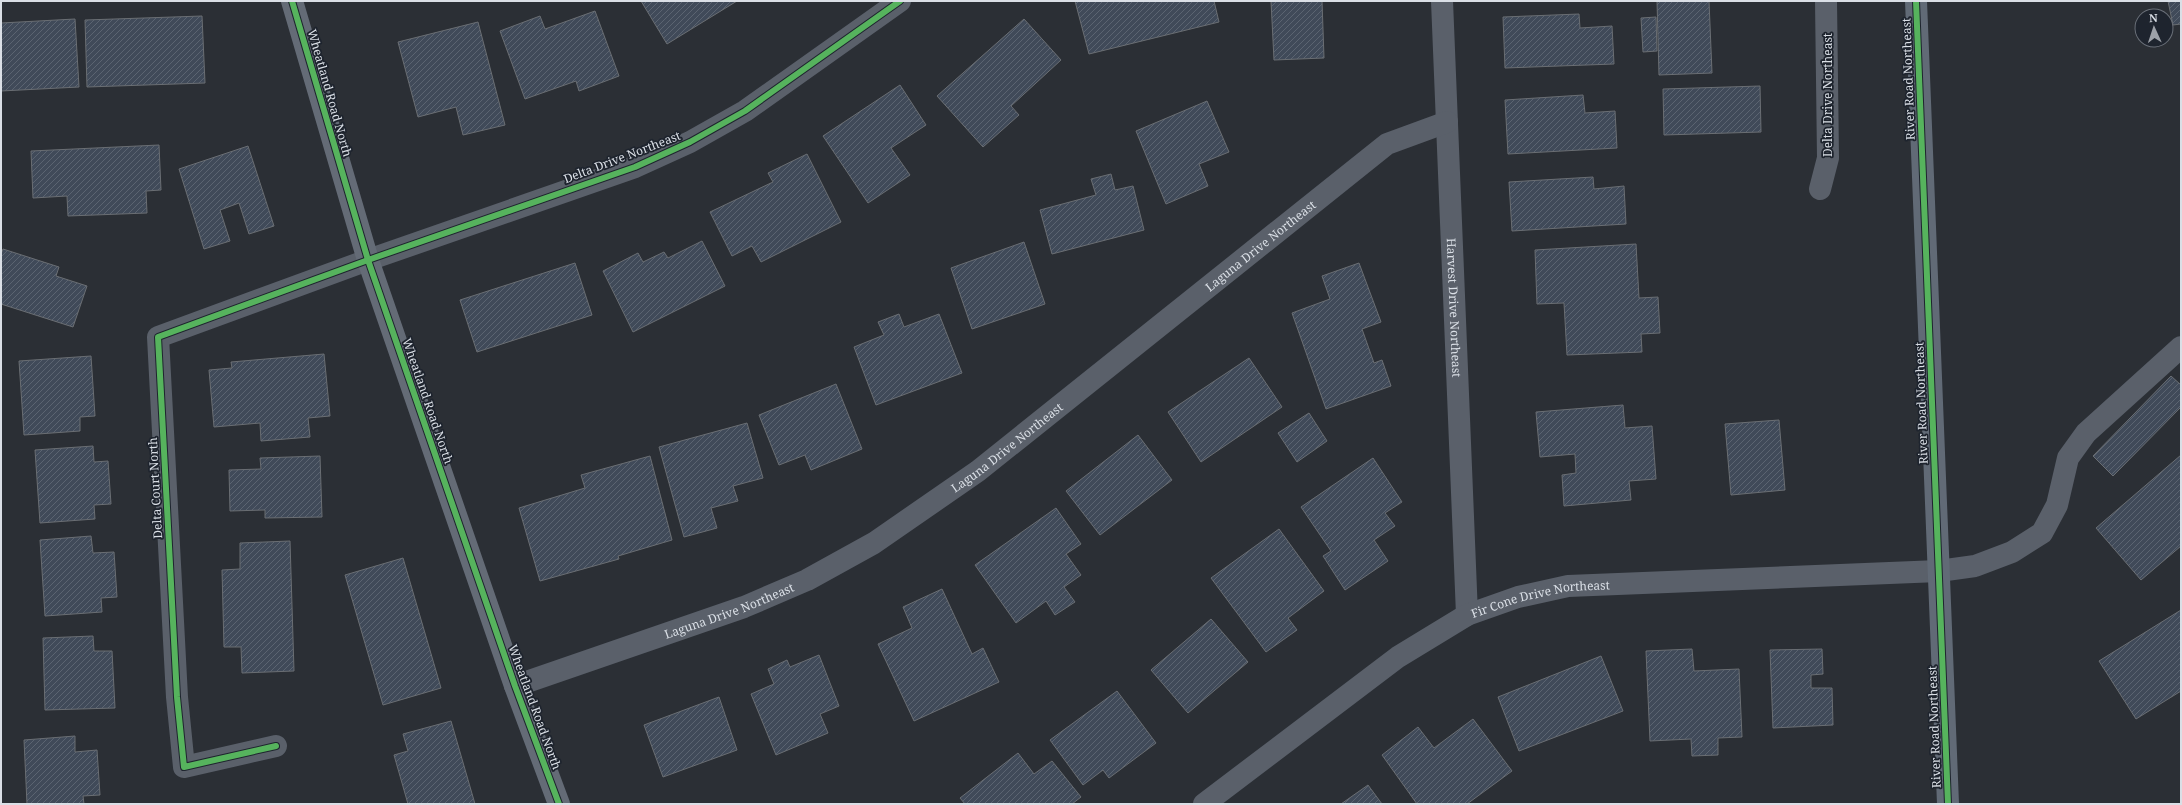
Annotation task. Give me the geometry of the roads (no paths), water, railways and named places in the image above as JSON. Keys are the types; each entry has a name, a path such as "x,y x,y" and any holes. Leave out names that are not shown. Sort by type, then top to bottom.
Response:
{"main road":[{"name":"Wheatland Road North","path":"292,1 368,260 515,686 559,804"},
{"name":"River Road Northeast","path":"1916,1 1948,804"}],"street":[{"name":"Delta Drive Northeast","path":"368,260 635,167 690,142 745,111 900,1"},
{"name":"Harvest Drive Northeast","path":"1442,1 1467,615"},
{"name":"Delta Drive Northeast","path":"1820,189 1828,158 1826,1"},
{"name":"Laguna Drive Northeast","path":"515,686 744,607 807,580 874,543 978,470 1387,144 1447,122"},
{"name":"Delta Court North","path":"276,746 184,767 177,697 158,337 368,260"},
{"name":"Fir Cone Drive Northeast","path":"1204,804 1398,657 1467,615 1518,597 1568,586 1939,571 1975,566 2012,552 2042,533 2057,505 2068,458 2086,434 2181,347"}]}
